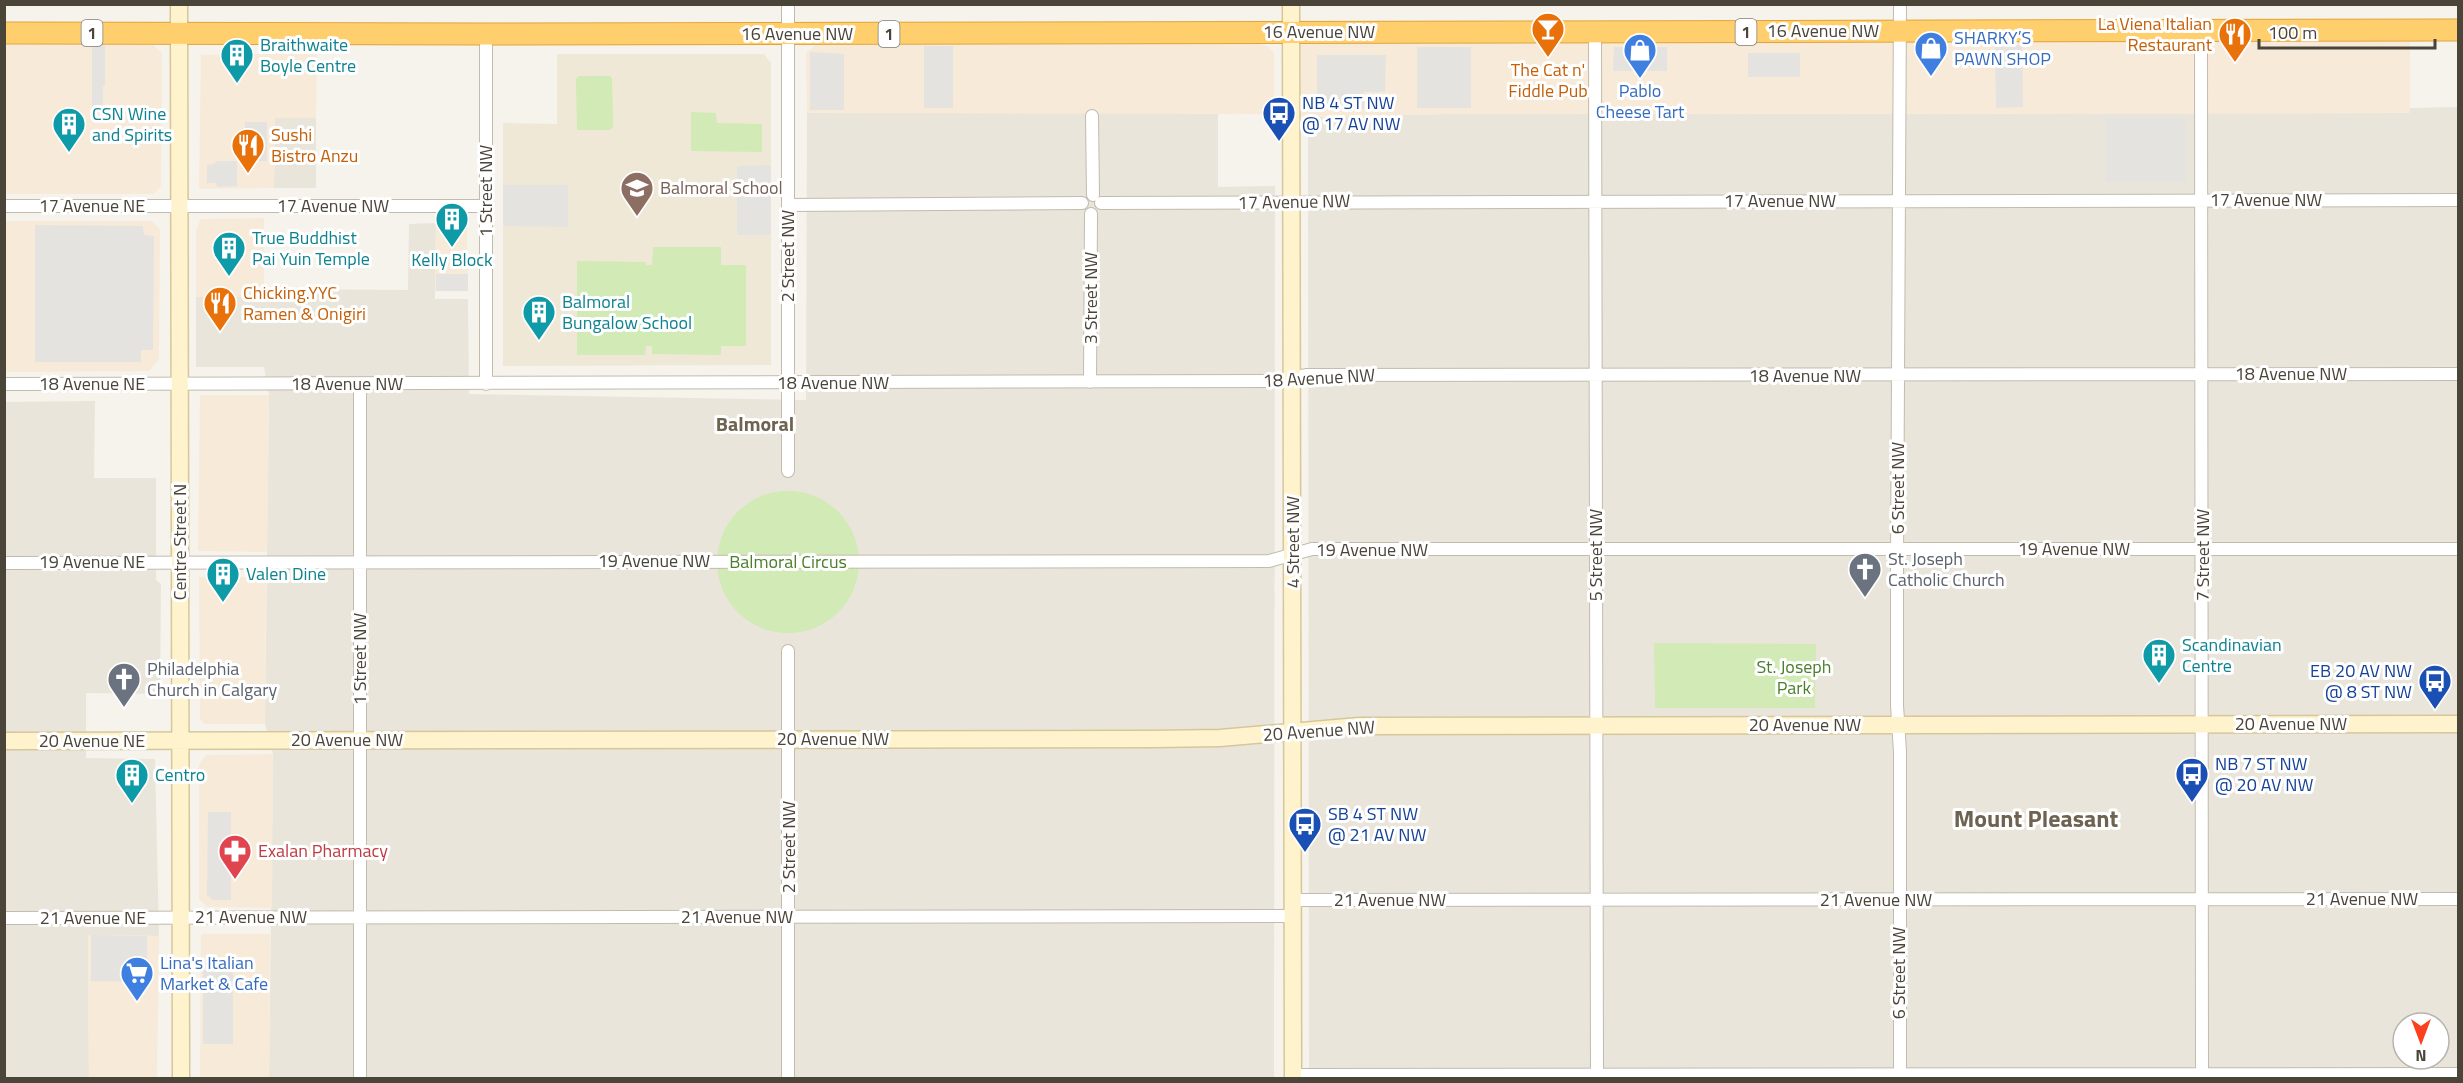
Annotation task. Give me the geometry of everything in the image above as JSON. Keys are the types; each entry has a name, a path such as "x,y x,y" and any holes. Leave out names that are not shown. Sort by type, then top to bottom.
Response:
{"highway":[{"name":"16 Avenue NW","path":"179,33 788,34 2458,30"},
{"name":"1","path":"4,33 179,33"}],"street":[{"name":"Centre Street N","path":"179,4 181,1078"},
{"name":"2 Street NW","path":"788,4 788,471"},
{"name":"4 Street NW","path":"1291,4 1293,1077"},
{"name":"6 Street NW","path":"1900,4 1897,548 1900,1076"},
{"name":"7 Street NW","path":"2201,31 2202,1077"},
{"name":"5 Street NW","path":"1595,32 1597,1077"},
{"name":"1 Street NW","path":"486,34 486,384"},
{"path":"1092,116 1098,211 1091,214 1084,210 1082,203 1086,197 1097,199"},
{"name":"17 Avenue NW","path":"1097,199 1292,203 2458,200"},
{"path":"788,205 1082,203"},
{"name":"17 Avenue NE","path":"4,206 180,206"},
{"name":"17 Avenue NW","path":"180,206 486,206"},
{"name":"3 Street NW","path":"1090,382 1091,214"},
{"name":"18 Avenue NW","path":"179,384 1275,381 1307,375 2458,374"},
{"name":"18 Avenue NE","path":"4,384 179,384"},
{"name":"1 Street NW","path":"360,384 360,1078"},
{"name":"19 Avenue NW","path":"180,562 1269,561 1312,549 2458,549"},
{"name":"19 Avenue NE","path":"4,562 180,562"},
{"name":"2 Street NW","path":"788,651 788,1078"},
{"name":"20 Avenue NW","path":"180,741 1155,739 1220,738 1359,726 2458,724"},
{"name":"20 Avenue NE","path":"4,741 180,741"},
{"name":"21 Avenue NW","path":"181,917 789,917 1596,900 2458,899"},
{"name":"21 Avenue NE","path":"4,918 181,917"},
{"path":"1293,1077 2202,1077 2458,1074"}],"shaded area":[{"path":"2410,30 2410,113 1450,114 1292,117 1292,33"},
{"path":"1261,44 1269,47 1274,54 1274,114 807,113 806,53 816,45"},
{"path":"4,45 153,45 162,53 161,186 154,194 5,194"},
{"path":"92,45 105,45 103,113 92,113"},
{"path":"317,45 316,118 275,118 274,188 199,189 201,55 275,54 275,52 293,46"},
{"path":"1995,45 2022,45 2023,107 1996,108"},
{"path":"924,46 953,46 953,108 924,108"},
{"path":"1417,47 1471,47 1471,108 1417,108"},
{"path":"1614,47 1667,47 1667,71 1613,71"},
{"path":"810,52 844,54 844,110 810,110"},
{"path":"1748,53 1800,53 1800,77 1748,77"},
{"name":"Balmoral School","path":"557,54 764,54 771,63 771,365 503,366 503,123 557,124"},
{"path":"1317,55 1386,55 1385,92 1364,92 1364,109 1317,108"},
{"path":"2458,107 2458,1078 1309,1078 1308,117 1450,114 2409,113 2409,108"},
{"path":"807,113 1218,114 1218,187 1275,186 1274,1078 269,1078 273,754 265,724 269,395 264,367 196,367 196,297 263,297 264,289 408,290 409,224 436,223 435,299 468,299 469,394 806,400"},
{"path":"275,117 316,118 316,188 274,188"},
{"path":"2106,118 2186,118 2186,182 2106,182"},
{"path":"245,122 267,122 267,161 245,161"},
{"path":"216,161 237,161 237,186 217,187 216,183 207,183 207,165 214,164"},
{"path":"771,165 771,235 737,235 737,166"},
{"path":"503,185 568,185 568,227 503,226"},
{"path":"264,218 264,297 196,297 196,230 201,219"},
{"path":"4,221 151,221 160,229 159,359 149,371 5,372"},
{"name":"Kelly Block","path":"436,223 467,223 468,291 435,291"},
{"path":"35,225 143,226 144,235 154,236 153,350 141,350 141,362 35,362"},
{"path":"436,274 468,274 468,291 436,291"},
{"path":"200,395 269,395 267,552 198,551"},
{"path":"95,401 94,478 156,478 156,580 161,584 160,694 86,693 86,758 155,759 159,936 88,935 89,1078 5,1078 4,402"},
{"path":"199,577 266,577 265,724 205,724 200,719"},
{"path":"273,754 272,908 208,907 199,899 199,764 206,755"},
{"path":"208,812 231,812 231,900 213,900 207,895"},
{"path":"201,934 270,934 269,1078 200,1078"},
{"path":"88,935 159,936 157,1078 89,1078"},
{"path":"91,935 147,936 147,982 91,981"},
{"path":"203,963 233,964 233,1044 203,1044"}],"green space":[{"path":"579,76 610,76 612,79 613,128 578,130 576,79"},
{"path":"691,112 716,113 717,123 762,124 762,152 691,151"},
{"path":"653,247 721,247 721,265 746,265 746,346 721,346 721,355 652,354 652,346 646,346 645,355 577,355 577,261 646,262 646,265 652,265"},
{"name":"Balmoral Circus","path":"788,491 815,497 838,512 853,535 859,562 853,589 838,612 815,627 788,633 761,627 738,612 723,589 717,562 723,535 738,512 761,497"},
{"name":"St. Joseph Park","path":"1654,643 1816,644 1815,708 1655,708"}],"place":[{"name":"The Cat n' Fiddle Pub","path":"1548,58"},
{"name":"La Viena Italian Restaurant","path":"2235,63"},
{"name":"SHARKY’S PAWN SHOP","path":"1931,77"},
{"name":"Pablo Cheese Tart","path":"1640,79"},
{"name":"Braithwaite Boyle Centre","path":"237,84"},
{"name":"NB 4 ST NW @ 17 AV NW","path":"1279,142"},
{"name":"CSN Wine and Spirits","path":"69,153"},
{"name":"Sushi Bistro Anzu","path":"248,174"},
{"name":"Balmoral School","path":"637,217"},
{"name":"Kelly Block","path":"452,248"},
{"name":"True Buddhist Pai Yuin Temple","path":"229,277"},
{"name":"Chicking.YYC Ramen & Onigiri","path":"220,332"},
{"name":"Balmoral Bungalow School","path":"539,341"},
{"name":"St. Joseph Catholic Church","path":"1865,598"},
{"name":"Valen Dine","path":"223,603"},
{"name":"Scandinavian Centre","path":"2159,684"},
{"name":"Philadelphia Church in Calgary","path":"124,708"},
{"name":"EB 20 AV NW @ 8 ST NW","path":"2435,710"},
{"name":"NB 7 ST NW @ 20 AV NW","path":"2192,803"},
{"name":"Centro","path":"132,804"},
{"name":"SB 4 ST NW @ 21 AV NW","path":"1305,853"},
{"name":"Exalan Pharmacy","path":"235,880"},
{"name":"Lina's Italian Market & Cafe","path":"137,1002"}],"district":[{"name":"Balmoral","path":"755,424"},
{"name":"Mount Pleasant","path":"2036,819"}]}
